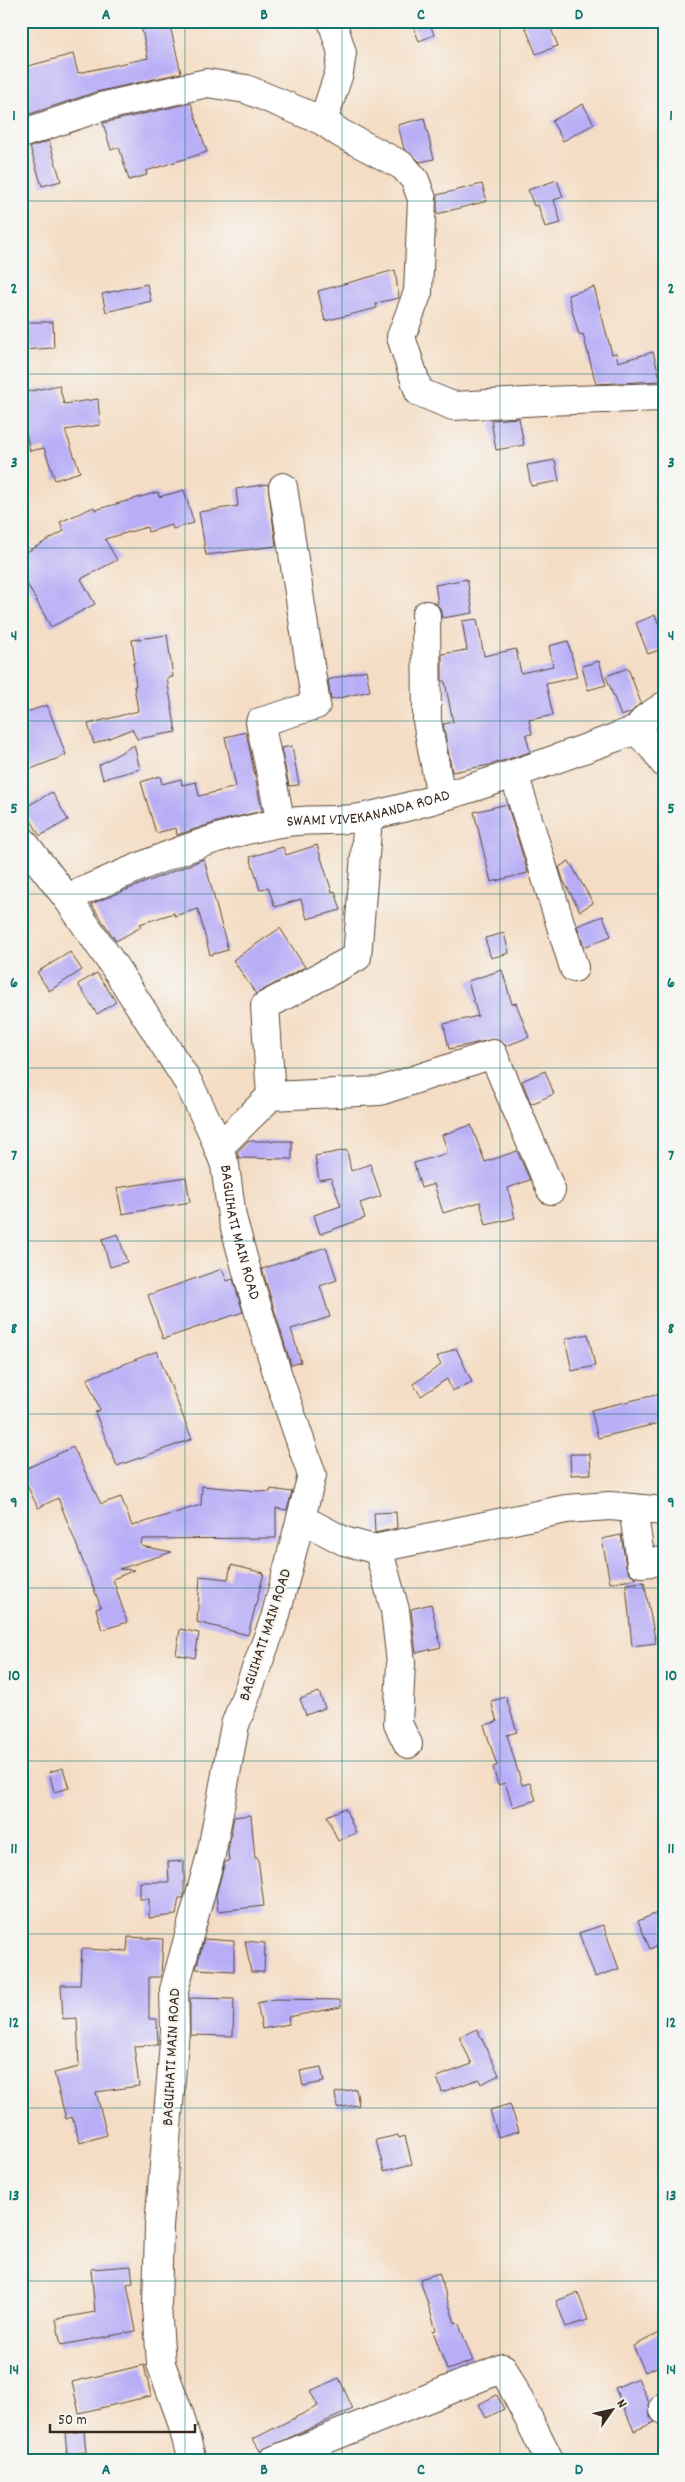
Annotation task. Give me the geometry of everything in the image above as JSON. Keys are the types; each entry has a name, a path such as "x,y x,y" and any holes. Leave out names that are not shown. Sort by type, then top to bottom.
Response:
{"street":[{"path":"323,120 339,74 342,53 332,21"},
{"path":"21,134 101,107 207,83 246,89 323,120 340,132 403,166 415,180 422,199 418,292 401,337 419,392 453,406 664,397"},
{"path":"281,823 260,722 316,705 283,487"},
{"path":"426,615 427,721 441,797"},
{"name":"SWAMI VIVEKANANDA ROAD","path":"67,898 175,852 238,833 281,823 368,817 470,790 636,730 646,718 664,706"},
{"path":"636,730 655,750 664,763"},
{"path":"514,774 574,968"},
{"path":"271,1096 265,1006 357,957 368,817"},
{"name":"BAGUIHATI MAIN ROAD","path":"21,839 67,898 118,972 188,1082 224,1165 232,1217 250,1283 278,1376 312,1475 302,1519 274,1618 235,1725 211,1855 174,1990 175,2030 159,2226 157,2306 162,2364 180,2416 192,2461"},
{"path":"218,1148 271,1096 380,1091 493,1054 551,1190"},
{"path":"302,1519 344,1542 378,1548 566,1509 610,1506 664,1511"},
{"path":"633,1508 641,1563 664,1561"},
{"path":"378,1548 395,1610 401,1663 398,1724 408,1744"},
{"path":"272,2461 503,2368 550,2461"}],"building":[{"path":"140,21 169,21 181,73 96,92 21,117 21,68 73,54 78,73 148,58"},
{"path":"411,21 429,21 434,35 419,41"},
{"path":"523,21 548,21 558,46 536,54"},
{"path":"191,103 207,152 146,171 147,175 129,180 119,147 111,150 103,123"},
{"path":"583,104 594,124 563,141 552,121"},
{"path":"424,118 434,159 420,162 404,149 398,125"},
{"path":"49,141 61,181 42,186 30,147"},
{"path":"557,180 563,197 554,200 561,223 545,227 538,205 534,206 528,190"},
{"path":"482,184 487,201 437,214 437,195"},
{"path":"395,270 399,298 376,303 377,308 325,321 318,291"},
{"path":"147,284 151,301 106,312 102,294"},
{"path":"594,287 612,354 616,353 618,362 653,352 661,381 596,384 583,334 579,335 568,295"},
{"path":"21,322 53,322 54,348 21,350"},
{"path":"59,385 64,404 98,399 100,425 65,430 80,472 55,480 44,448 30,451 21,411 21,393"},
{"path":"519,418 524,445 496,450 491,420"},
{"path":"555,460 559,481 531,486 527,465"},
{"path":"268,484 276,546 206,555 199,512 238,506 236,489"},
{"path":"184,490 194,523 173,529 172,525 148,532 147,527 105,539 117,560 81,579 95,604 51,627 21,573 21,555 64,531 60,522 94,507 95,510 158,492 159,497"},
{"path":"467,579 473,613 442,618 440,608 436,604 438,603 435,585"},
{"path":"655,615 664,637 664,648 648,654 636,623"},
{"path":"477,619 484,656 516,649 521,673 553,666 549,646 568,641 577,677 546,684 553,715 529,720 532,734 526,735 530,752 490,765 452,772 443,724 453,722 445,682 442,680 442,654 467,650 462,621"},
{"path":"167,635 173,677 167,678 176,732 137,739 132,729 94,744 88,724 138,711 134,686 136,686 132,640"},
{"path":"599,661 606,685 588,690 582,666"},
{"path":"628,668 641,703 630,713 621,716 606,676"},
{"path":"366,670 370,691 331,700 328,680"},
{"path":"47,705 66,755 21,773 21,714"},
{"path":"246,732 262,811 220,821 177,835 176,828 156,833 141,782 160,776 162,784 181,779 182,785 196,782 199,796 236,787 225,737"},
{"path":"134,745 140,769 103,779 99,765"},
{"path":"292,746 299,785 289,786 281,748"},
{"path":"52,792 68,820 40,836 24,808"},
{"path":"507,804 528,873 491,882 474,812"},
{"path":"317,845 332,892 335,891 341,910 307,919 301,899 275,907 268,887 260,890 250,857 283,847 286,855"},
{"path":"204,859 228,950 210,955 198,909 174,916 174,913 140,924 141,927 116,941 91,904"},
{"path":"569,861 593,903 580,911 563,880 559,867"},
{"path":"603,916 611,936 584,947 577,926"},
{"path":"280,928 305,967 256,994 233,960"},
{"path":"504,933 509,953 491,958 485,938"},
{"path":"70,952 82,970 49,991 37,972"},
{"path":"502,970 512,1004 516,1003 529,1037 506,1046 495,1039 449,1049 444,1024 478,1016 468,981"},
{"path":"97,973 116,1002 97,1014 78,984"},
{"path":"545,1071 554,1094 531,1104 522,1081"},
{"path":"471,1125 485,1162 517,1151 530,1180 508,1188 515,1218 486,1225 480,1202 443,1213 434,1184 421,1188 414,1163 448,1153 442,1135"},
{"path":"248,1141 292,1141 292,1159 239,1158 237,1152"},
{"path":"347,1150 351,1171 370,1164 381,1196 360,1203 365,1218 320,1234 314,1215 341,1206 331,1178 319,1180 315,1156"},
{"path":"186,1177 190,1202 122,1214 117,1188"},
{"path":"118,1234 127,1262 110,1267 102,1239"},
{"path":"326,1247 337,1280 320,1286 330,1317 291,1329 301,1362 291,1365 262,1269"},
{"path":"222,1269 227,1281 233,1279 243,1312 163,1339 148,1295"},
{"path":"588,1334 595,1366 572,1371 565,1339"},
{"path":"456,1348 472,1382 452,1391 447,1379 421,1396 413,1384 441,1365 437,1357"},
{"path":"157,1351 192,1439 117,1466 95,1412 100,1410 87,1379"},
{"path":"664,1393 664,1422 598,1438 591,1410"},
{"path":"73,1447 101,1504 121,1497 132,1526 201,1505 202,1486 270,1492 271,1489 292,1492 287,1510 276,1508 276,1538 142,1539 141,1546 172,1552 119,1569 134,1570 113,1579 127,1622 102,1630 96,1609 101,1607 58,1498 38,1508 21,1473 21,1471"},
{"path":"570,1454 590,1454 591,1474 571,1475"},
{"path":"396,1512 397,1528 375,1533 374,1513"},
{"path":"621,1535 626,1566 629,1573 637,1578 610,1583 602,1539"},
{"path":"231,1565 264,1573 248,1635 197,1622 200,1576 228,1579"},
{"path":"644,1582 656,1643 632,1646 626,1584"},
{"path":"431,1604 441,1647 416,1653 411,1609"},
{"path":"180,1629 199,1633 195,1658 176,1654"},
{"path":"319,1692 325,1708 306,1715 300,1699"},
{"path":"506,1697 517,1732 507,1735 522,1785 530,1783 536,1800 513,1807 505,1783 498,1785 493,1767 497,1766 484,1725 497,1722 491,1701"},
{"path":"63,1768 69,1788 54,1792 49,1772"},
{"path":"345,1808 356,1833 338,1841 327,1816"},
{"path":"251,1815 255,1858 258,1858 264,1906 218,1911 216,1895 225,1862 229,1861 228,1851 234,1817"},
{"path":"184,1861 184,1896 179,1898 176,1915 149,1918 149,1899 140,1899 140,1882 169,1882 168,1862"},
{"path":"664,1910 664,1942 650,1949 638,1921"},
{"path":"603,1925 619,1969 595,1977 579,1933"},
{"path":"128,1937 163,1939 161,1977 149,1977 149,2019 157,2019 158,2045 134,2046 139,2086 96,2092 107,2135 80,2143 72,2117 66,2119 54,2073 79,2067 77,2018 63,2019 61,1985 80,1985 82,1949 127,1951"},
{"path":"204,1939 234,1941 234,1971 196,1969"},
{"path":"245,1941 265,1943 264,1972 251,1972"},
{"path":"190,1998 234,1999 233,2036 190,2035"},
{"path":"275,1999 340,2000 341,2007 288,2017 289,2024 262,2029 257,2003"},
{"path":"477,2029 499,2075 481,2084 479,2079 442,2092 437,2077 472,2064 459,2037"},
{"path":"321,2067 324,2082 303,2086 300,2071"},
{"path":"356,2089 359,2105 337,2108 335,2093"},
{"path":"510,2104 519,2131 498,2137 490,2110"},
{"path":"398,2135 399,2138 405,2136 412,2164 384,2171 376,2140"},
{"path":"131,2266 133,2283 127,2284 136,2331 61,2345 56,2319 95,2312 91,2269"},
{"path":"439,2273 455,2323 458,2322 473,2361 447,2370 433,2331 436,2330 420,2279"},
{"path":"578,2293 588,2320 566,2327 556,2301"},
{"path":"664,2331 664,2364 645,2372 633,2346"},
{"path":"144,2365 151,2396 79,2413 72,2382"},
{"path":"339,2378 353,2409 260,2451 253,2439 318,2406 310,2391"},
{"path":"638,2378 649,2403 650,2417 655,2422 634,2431 615,2388"},
{"path":"497,2395 504,2409 486,2418 479,2404"},
{"path":"84,2431 86,2452 67,2454 65,2433"}]}
